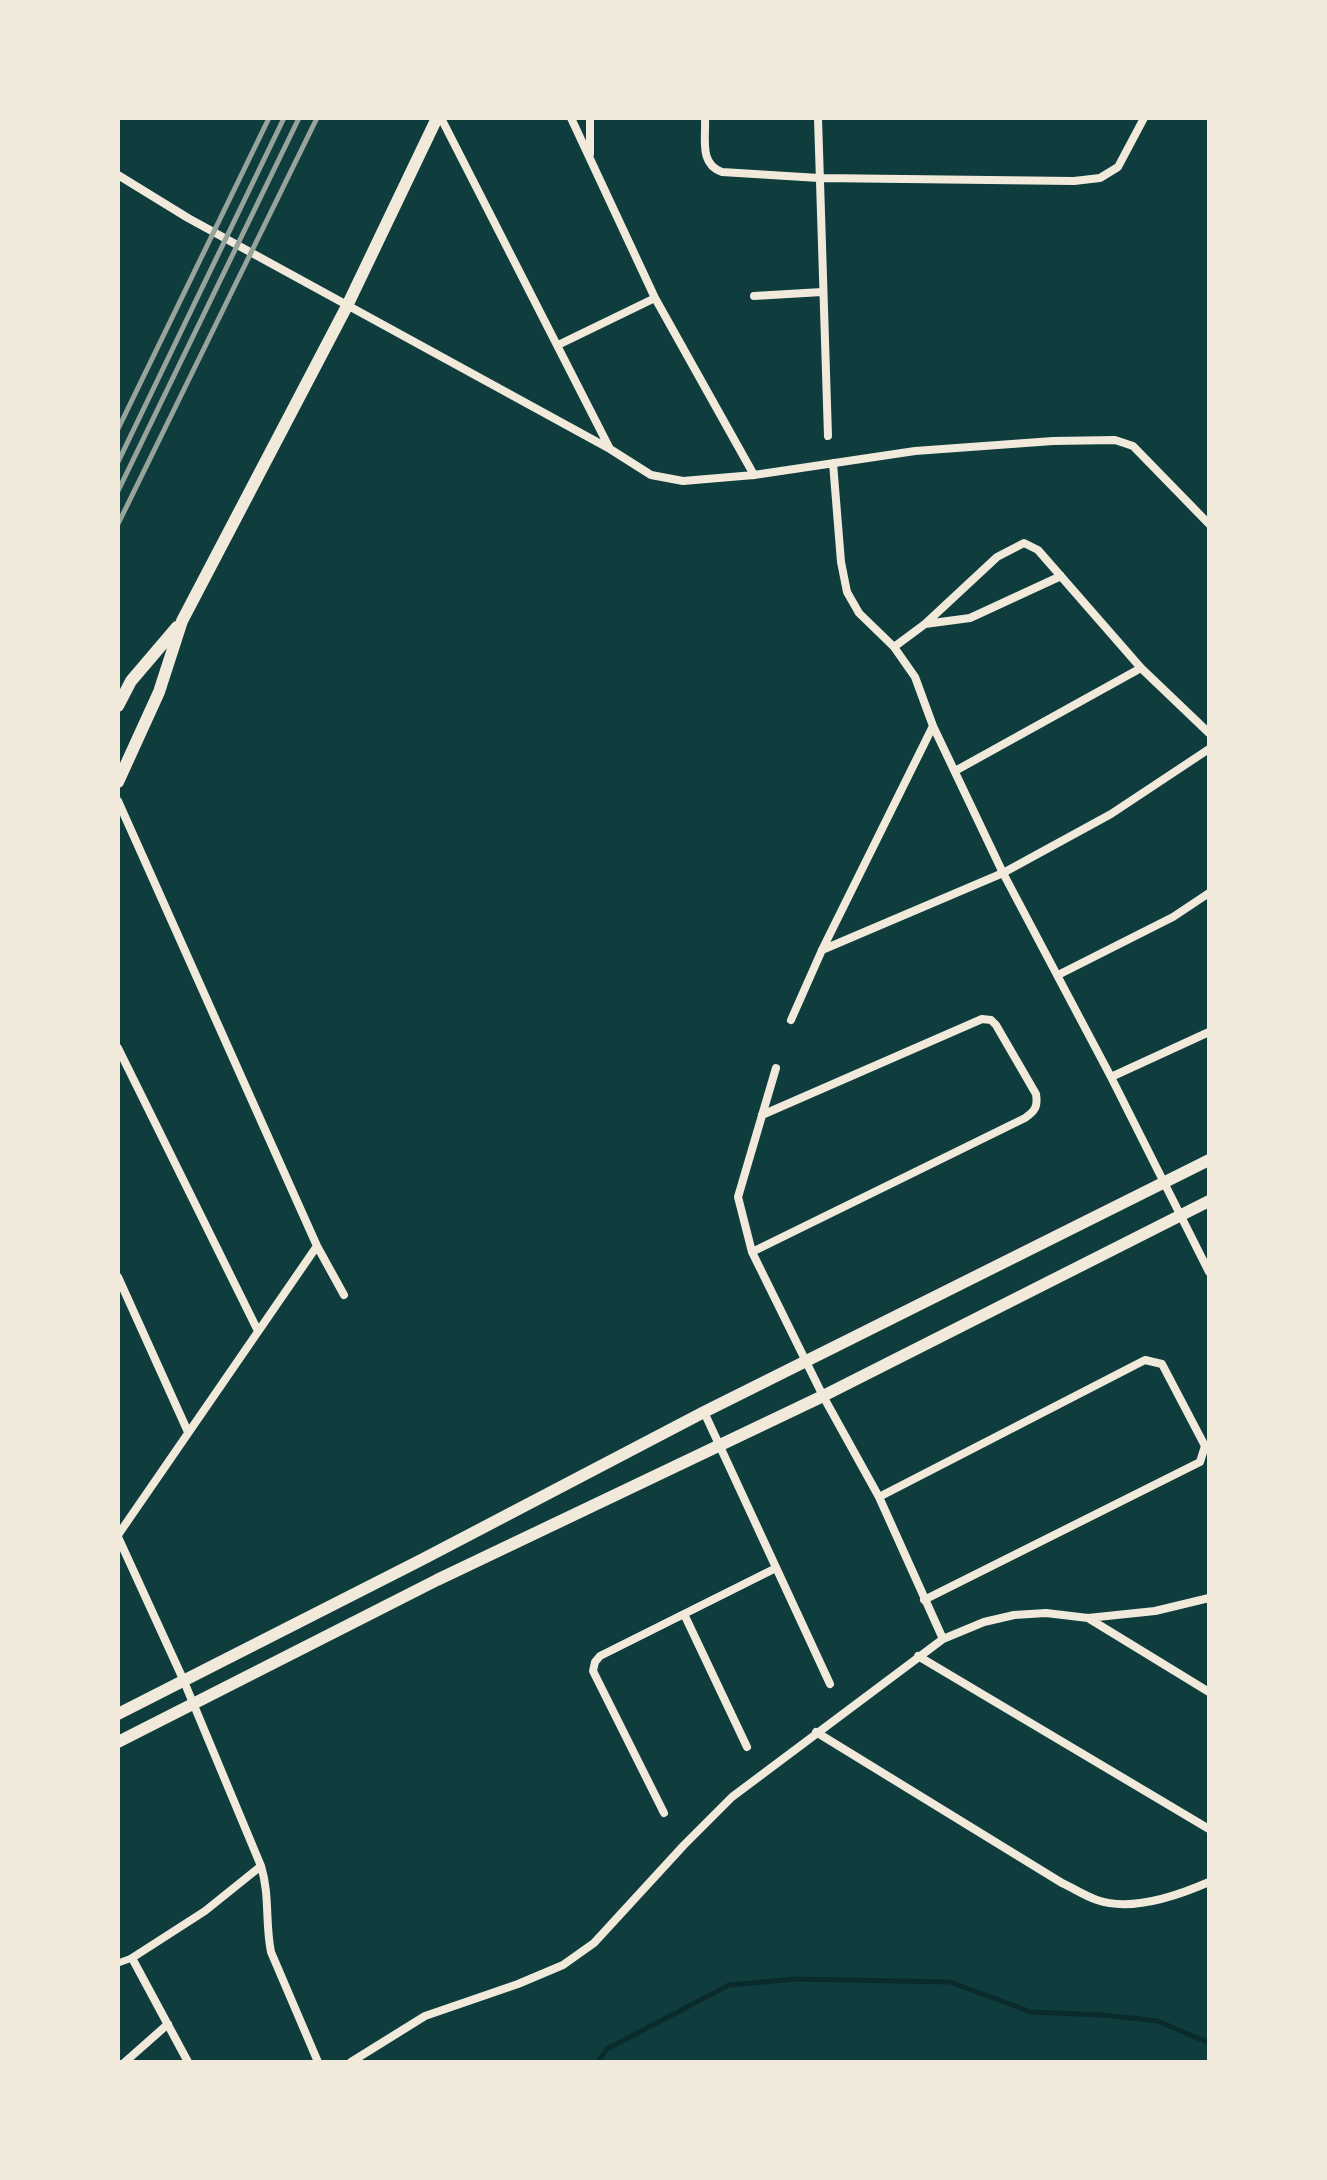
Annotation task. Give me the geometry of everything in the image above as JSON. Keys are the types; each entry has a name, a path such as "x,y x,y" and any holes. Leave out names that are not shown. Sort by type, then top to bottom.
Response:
{"street":[{"path":"118,782 159,692 182,621 347,306 439,118"},
{"path":"439,118 610,449"},
{"path":"571,118 655,298 754,475"},
{"path":"590,118 590,159"},
{"path":"705,118 706,159 709,166 722,172 819,178 1074,181 1100,178 1118,167 1144,118"},
{"path":"818,118 828,436"},
{"path":"118,175 188,218 610,449 651,475 683,481 754,475 915,451 1053,441 1115,440 1133,446 1208,520"},
{"path":"754,296 822,292"},
{"path":"558,345 655,298"},
{"path":"833,463 841,562 847,592 859,613 894,647 915,677 933,726 1003,873 1165,1181 1209,1272"},
{"path":"894,647 925,624 997,557 1024,543 1038,550 1141,668 1209,733"},
{"path":"925,624 970,618 1061,576"},
{"path":"118,706 131,681 182,621"},
{"path":"955,771 1141,668"},
{"path":"791,1020 822,950 933,726"},
{"path":"822,950 1003,873 1111,814 1209,749"},
{"path":"118,801 317,1246 344,1295"},
{"path":"1058,975 1173,917 1209,893"},
{"path":"752,1252 1025,1118 1035,1112 1037,1103 1036,1094 996,1025 991,1020 982,1019 762,1115"},
{"path":"1111,1077 1209,1032"},
{"path":"118,1048 258,1331"},
{"path":"776,1068 738,1197 752,1252 823,1396 879,1497 943,1639"},
{"path":"118,1714 704,1412 1209,1160"},
{"path":"118,1742 437,1580 823,1396 1209,1201"},
{"path":"317,1246 118,1536 183,1679 261,1866 267,1886 271,1952 318,2062"},
{"path":"118,1277 188,1432"},
{"path":"879,1497 1145,1360 1162,1364 1205,1446 1200,1462 924,1600"},
{"path":"704,1412 830,1684"},
{"path":"423,1559 437,1580"},
{"path":"664,1813 593,1666 600,1656 776,1568"},
{"path":"351,2062 425,2016 563,1965 594,1943 732,1797 943,1639 984,1622 1014,1615 1046,1613 1088,1618 1155,1611 1209,1598"},
{"path":"684,1614 747,1747"},
{"path":"1088,1618 1209,1692"},
{"path":"918,1656 1209,1828"},
{"path":"816,1732 1062,1883 1099,1901 1129,1903 1155,1899 1181,1894 1209,1882"},
{"path":"118,1963 132,1958 205,1911 261,1866"},
{"path":"132,1958 188,2062"},
{"path":"125,2062 168,2024"}],"waterway":[{"path":"598,2062 607,2049 729,1985 796,1979 950,1982 1031,2012 1158,2021 1209,2043"}],"railway":[{"path":"118,429 269,118"},
{"path":"118,462 284,118"},
{"path":"118,491 299,118"},
{"path":"118,524 317,118"}]}
